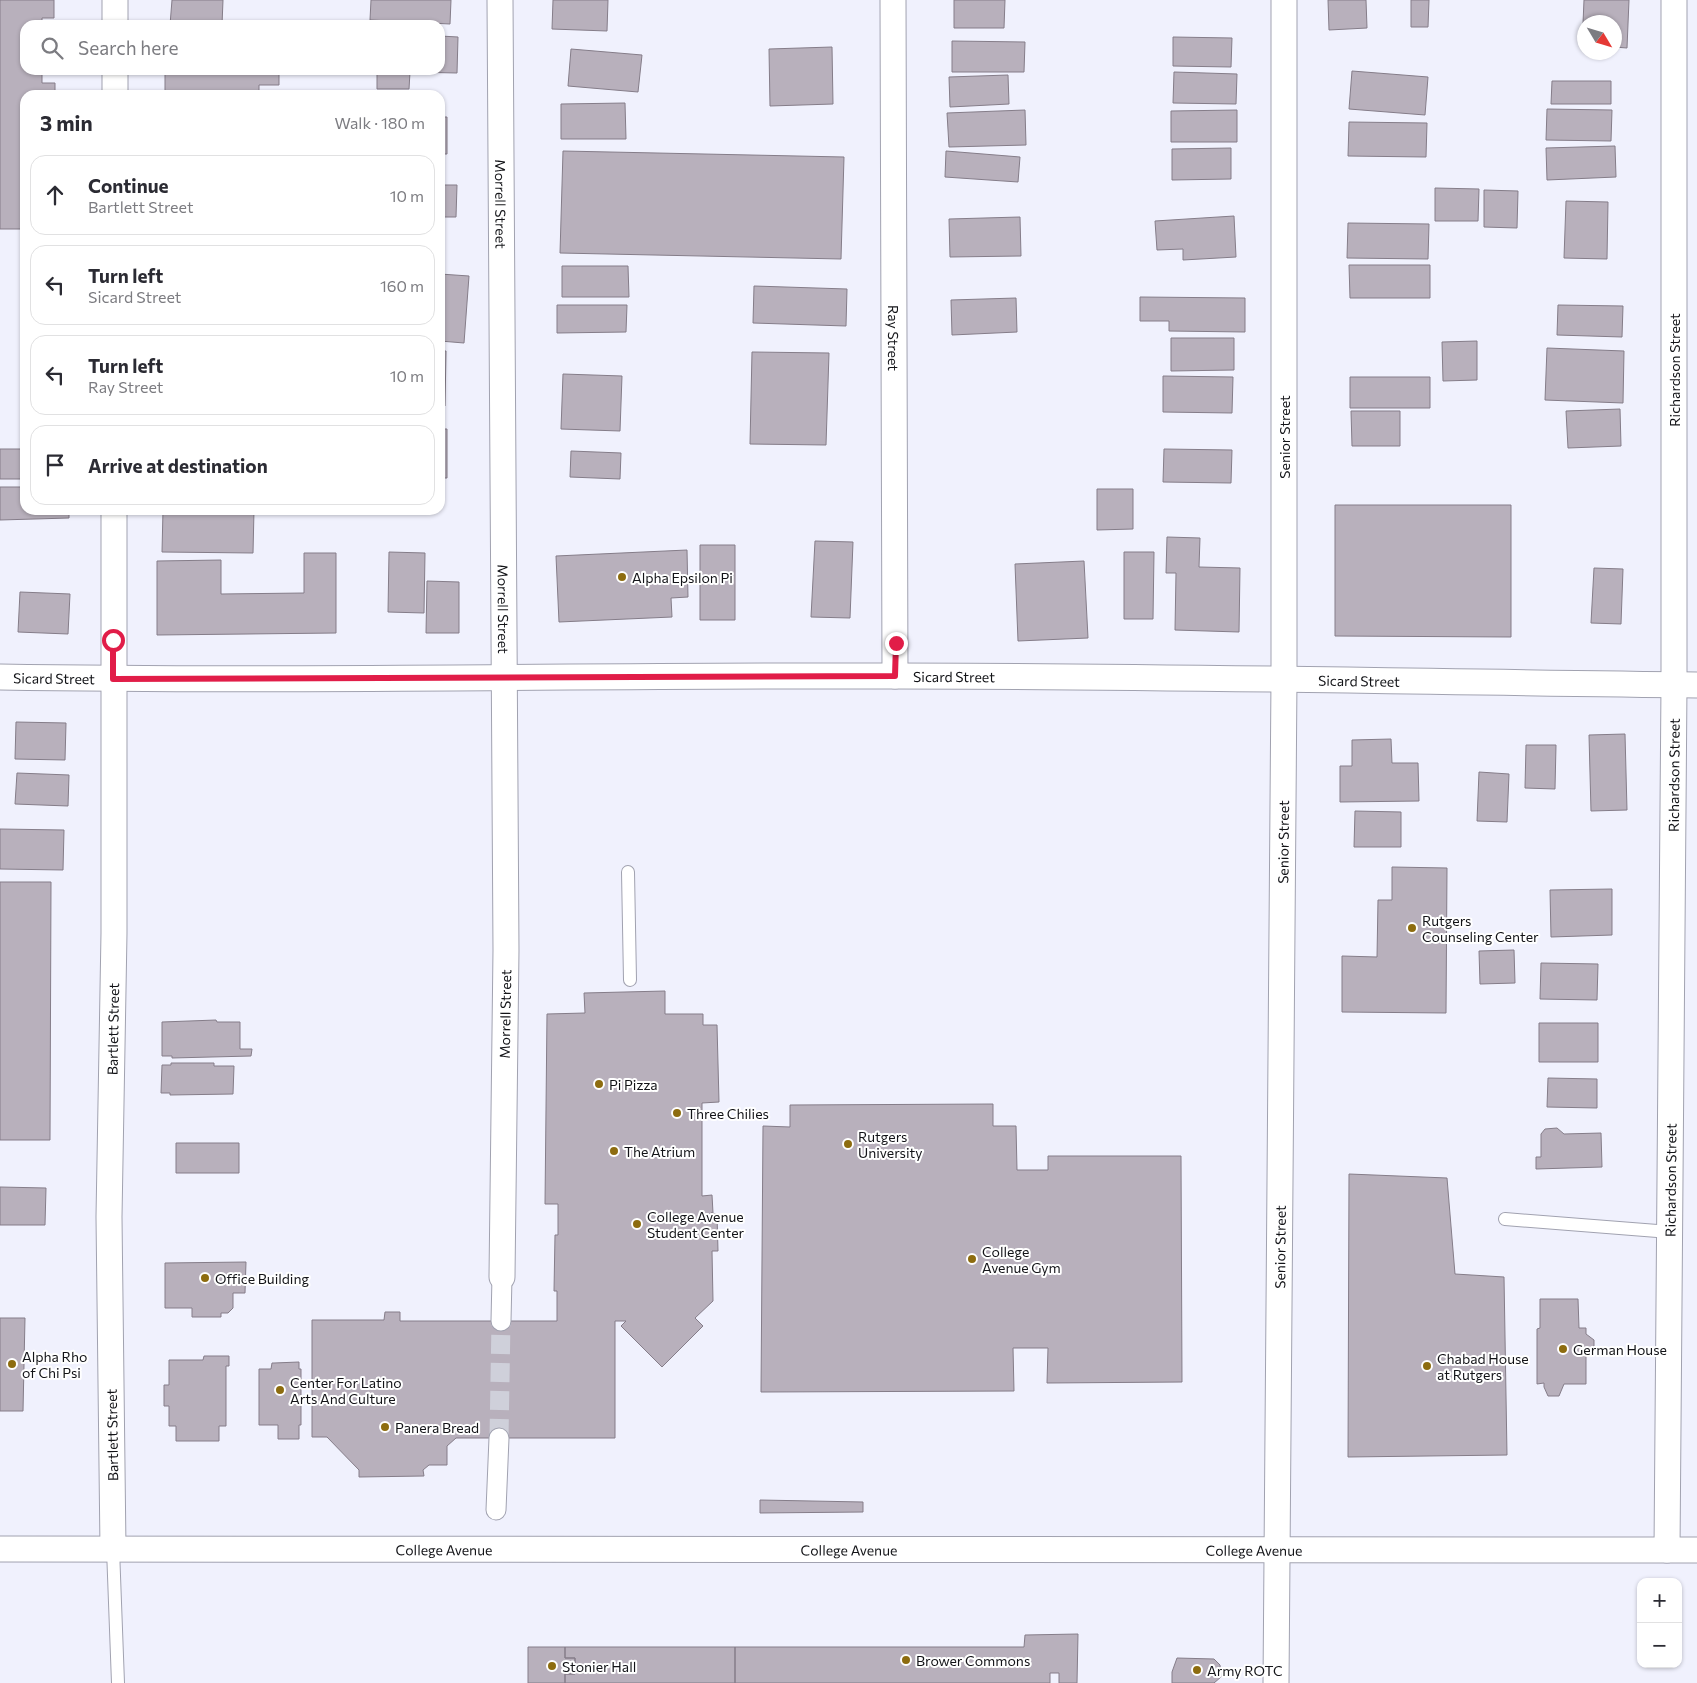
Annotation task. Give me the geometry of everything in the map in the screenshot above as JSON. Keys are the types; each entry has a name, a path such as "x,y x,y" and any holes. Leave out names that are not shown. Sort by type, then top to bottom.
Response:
{"street":[{"path":"115,0 115,20"},
{"name":"Morrell Street","path":"500,0 506,950 502,1277"},
{"name":"Ray Street","path":"893,0 895,676"},
{"name":"Senior Street","path":"1276,1683 1284,679 1284,0"},
{"name":"Richardson Street","path":"1667,1550 1670,1232 1686,685 1674,0"},
{"path":"115,75 115,90"},
{"name":"Bartlett Street","path":"113,1549 109,1217 114,933 114,515"},
{"name":"Sicard Street","path":"0,677 113,679 895,676 1686,685"},
{"path":"501,1321 502,1277"},
{"path":"496,1510 499,1438"},
{"name":"College Avenue","path":"0,1549 1697,1550"}],"lane":[{"path":"628,872 630,980"},
{"path":"1506,1219 1670,1232"},
{"path":"113,1549 118,1683"}],"building":[{"path":"0,0 54,0 54,18 20,20 20,75 42,75 42,83 55,83 55,90 20,90 20,229 0,229"},
{"path":"172,0 223,0 222,20 170,20"},
{"path":"371,0 451,0 450,24 445,24 445,20 370,20"},
{"path":"553,0 608,0 607,31 552,29"},
{"path":"954,0 1005,0 1004,28 954,28"},
{"path":"1328,0 1366,0 1367,28 1329,30"},
{"path":"1411,0 1429,0 1428,27 1411,27"},
{"path":"1584,0 1629,0 1627,48 1622,48 1622,15 1583,15"},
{"path":"445,36 458,37 457,73 445,73"},
{"path":"1173,37 1232,38 1231,67 1173,66"},
{"path":"952,41 1025,42 1024,72 952,72"},
{"path":"832,47 833,104 770,106 769,49"},
{"path":"571,49 642,55 638,92 568,86"},
{"path":"1352,71 1428,77 1425,115 1349,109"},
{"path":"1174,72 1237,74 1236,104 1173,103"},
{"path":"165,75 279,75 279,85 259,85 259,90 165,90"},
{"path":"377,75 410,75 409,89 377,89"},
{"path":"1008,75 1009,104 950,107 949,77"},
{"path":"1552,81 1611,81 1611,104 1551,104"},
{"path":"625,103 626,139 561,139 561,104"},
{"path":"1547,109 1612,110 1611,141 1546,140"},
{"path":"1025,110 1026,145 949,147 947,113"},
{"path":"1237,110 1237,142 1171,142 1171,111"},
{"path":"445,117 447,117 447,154 445,154"},
{"path":"1349,122 1427,123 1426,157 1348,156"},
{"path":"1615,146 1616,177 1547,180 1546,148"},
{"path":"1231,148 1231,179 1172,180 1172,149"},
{"path":"563,151 844,157 841,259 560,253"},
{"path":"946,151 1020,157 1018,182 945,177"},
{"path":"445,185 457,185 456,217 445,217"},
{"path":"1435,188 1479,189 1478,221 1435,221"},
{"path":"1484,190 1518,191 1517,228 1484,227"},
{"path":"1566,201 1608,202 1607,259 1564,258"},
{"path":"1234,216 1236,257 1183,260 1183,249 1157,250 1155,221"},
{"path":"1020,217 1021,256 950,257 949,219"},
{"path":"1348,223 1429,224 1428,259 1347,258"},
{"path":"1349,265 1430,265 1430,298 1350,298"},
{"path":"562,266 628,266 629,297 562,297"},
{"path":"445,274 469,276 464,343 445,341"},
{"path":"754,286 847,289 846,326 753,323"},
{"path":"1140,297 1245,298 1245,332 1169,331 1169,321 1140,321"},
{"path":"1016,298 1017,332 952,335 951,300"},
{"path":"557,305 627,305 626,332 557,333"},
{"path":"1558,305 1623,306 1622,337 1557,335"},
{"path":"1171,338 1234,338 1234,370 1171,371"},
{"path":"1477,341 1477,380 1443,381 1442,342"},
{"path":"1547,348 1624,351 1623,403 1545,400"},
{"path":"445,351 446,351 445,406"},
{"path":"752,352 829,353 826,445 750,444"},
{"path":"563,374 622,376 620,431 561,429"},
{"path":"1163,376 1233,377 1232,413 1163,412"},
{"path":"1350,377 1430,377 1430,408 1350,408"},
{"path":"1620,409 1621,446 1568,448 1566,411"},
{"path":"1351,411 1400,411 1400,446 1352,446"},
{"path":"445,429 447,429 447,478 445,478"},
{"path":"0,449 20,449 20,479 0,479"},
{"path":"1164,449 1232,450 1231,483 1163,482"},
{"path":"571,451 621,453 620,479 570,477"},
{"path":"0,487 20,487 20,515 69,515 69,518 0,520"},
{"path":"1097,489 1133,489 1133,529 1097,530"},
{"path":"1335,505 1511,505 1511,637 1335,636"},
{"path":"163,515 254,515 253,553 162,552"},
{"path":"1167,537 1200,538 1199,567 1240,568 1239,632 1175,630 1176,573 1166,573"},
{"path":"815,541 853,542 850,618 811,617"},
{"path":"700,545 735,545 735,620 700,620"},
{"name":"Alpha Epsilon Pi","path":"687,550 688,597 671,598 672,617 559,622 556,556"},
{"path":"389,552 425,553 424,613 388,612"},
{"path":"1124,552 1154,552 1153,619 1124,619"},
{"path":"304,553 336,553 336,633 157,635 157,561 221,560 221,594 304,593"},
{"path":"1084,561 1088,638 1018,641 1015,564"},
{"path":"1594,568 1623,569 1621,624 1591,623"},
{"path":"427,581 459,582 459,633 426,633"},
{"path":"20,592 70,594 68,634 18,632"},
{"path":"16,722 66,723 65,760 15,759"},
{"path":"1625,734 1627,810 1591,811 1589,735"},
{"path":"1391,739 1392,763 1418,763 1419,801 1340,802 1340,766 1352,766 1352,740"},
{"path":"1526,745 1556,745 1555,789 1525,788"},
{"path":"1479,772 1509,774 1507,822 1477,821"},
{"path":"17,773 69,775 68,806 15,804"},
{"path":"1355,811 1401,812 1401,847 1354,847"},
{"path":"0,829 64,830 63,870 0,869"},
{"name":"Rutgers Counseling Center","path":"1392,867 1447,868 1446,1013 1342,1012 1342,956 1377,957 1378,900 1392,900"},
{"path":"0,882 51,882 50,1140 0,1140"},
{"path":"1612,889 1612,935 1551,937 1550,890"},
{"path":"1514,950 1515,983 1480,984 1479,951"},
{"path":"1541,963 1598,964 1597,1000 1540,999"},
{"name":"College Avenue Student Center","path":"665,991 665,1014 703,1014 703,1025 717,1025 719,1102 702,1103 702,1196 712,1195 713,1213 711,1213 717,1214 718,1251 712,1251 713,1301 695,1318 703,1326 662,1367 621,1326 626,1321 615,1321 615,1438 456,1438 447,1446 447,1465 429,1465 423,1470 424,1476 359,1477 359,1470 327,1437 312,1437 312,1320 384,1320 385,1312 400,1312 400,1321 557,1321 557,1291 554,1291 555,1235 558,1235 558,1204 545,1204 547,1014 585,1013 584,993"},
{"path":"216,1020 217,1022 240,1022 240,1049 252,1049 251,1056 172,1058 172,1056 162,1056 162,1022"},
{"path":"1539,1023 1598,1023 1598,1062 1539,1062"},
{"path":"171,1063 214,1063 214,1066 234,1066 233,1094 170,1095 170,1093 161,1093 162,1065 171,1065"},
{"path":"1548,1078 1597,1079 1597,1108 1547,1107"},
{"name":"College Avenue Gym","path":"993,1104 993,1126 1016,1126 1017,1170 1048,1170 1048,1156 1181,1156 1182,1382 1047,1383 1048,1348 1013,1348 1014,1391 761,1392 763,1126 790,1127 790,1105"},
{"path":"1557,1128 1564,1134 1601,1133 1602,1167 1536,1169 1536,1157 1541,1157 1541,1134 1545,1129"},
{"path":"176,1143 239,1143 239,1173 176,1173"},
{"name":"Chabad House at Rutgers","path":"1349,1174 1447,1178 1455,1274 1504,1277 1507,1455 1348,1457"},
{"path":"0,1187 46,1188 45,1225 0,1225"},
{"name":"Office Building","path":"246,1262 245,1293 233,1293 233,1308 228,1313 221,1313 221,1317 192,1317 192,1308 165,1308 165,1263"},
{"name":"German House","path":"1540,1299 1578,1299 1579,1328 1586,1328 1586,1334 1594,1340 1594,1346 1586,1352 1586,1384 1564,1384 1559,1396 1548,1396 1544,1383 1537,1384 1537,1329 1540,1328"},
{"name":"Alpha Rho of Chi Psi","path":"0,1318 25,1318 23,1411 0,1411"},
{"path":"204,1356 229,1356 229,1366 226,1366 226,1426 219,1426 219,1441 176,1441 176,1426 169,1426 169,1406 164,1406 164,1385 169,1385 169,1360 203,1360"},
{"name":"Center For Latino Arts And Culture","path":"299,1362 299,1369 301,1369 301,1425 299,1425 299,1439 278,1439 278,1425 259,1425 259,1369 271,1369 272,1363"},
{"path":"760,1500 863,1502 863,1512 760,1513"},
{"name":"Brower Commons","path":"1078,1634 1077,1683 1059,1683 1059,1673 1050,1673 1050,1683 735,1683 735,1647 1024,1647 1025,1635"},
{"name":"Stonier Hall","path":"528,1647 565,1647 565,1658 575,1658 575,1674 565,1674 565,1683 528,1683"},
{"path":"565,1647 735,1647 735,1683 565,1683 565,1674 575,1674 575,1658 565,1658"},
{"name":"Army ROTC","path":"1177,1658 1214,1659 1220,1665 1221,1677 1214,1683 1172,1683 1172,1672"}],"tunnel":[{"path":"499,1438 501,1321"}],"place":[{"name":"Alpha Epsilon Pi","path":"622,577"},
{"name":"Rutgers Counseling Center","path":"1412,928"},
{"name":"Pi Pizza","path":"599,1084"},
{"name":"Three Chilies","path":"677,1113"},
{"name":"Rutgers University","path":"848,1144"},
{"name":"The Atrium","path":"614,1151"},
{"name":"College Avenue Student Center","path":"637,1224"},
{"name":"College Avenue Gym","path":"972,1259"},
{"name":"Office Building","path":"205,1278"},
{"name":"German House","path":"1563,1349"},
{"name":"Alpha Rho of Chi Psi","path":"12,1364"},
{"name":"Chabad House at Rutgers","path":"1427,1366"},
{"name":"Center For Latino Arts And Culture","path":"280,1390"},
{"name":"Panera Bread","path":"385,1427"},
{"name":"Brower Commons","path":"906,1660"},
{"name":"Stonier Hall","path":"552,1666"},
{"name":"Army ROTC","path":"1197,1670"}],"route":[{"path":"113,640 113,679 895,676 896,643"}]}
